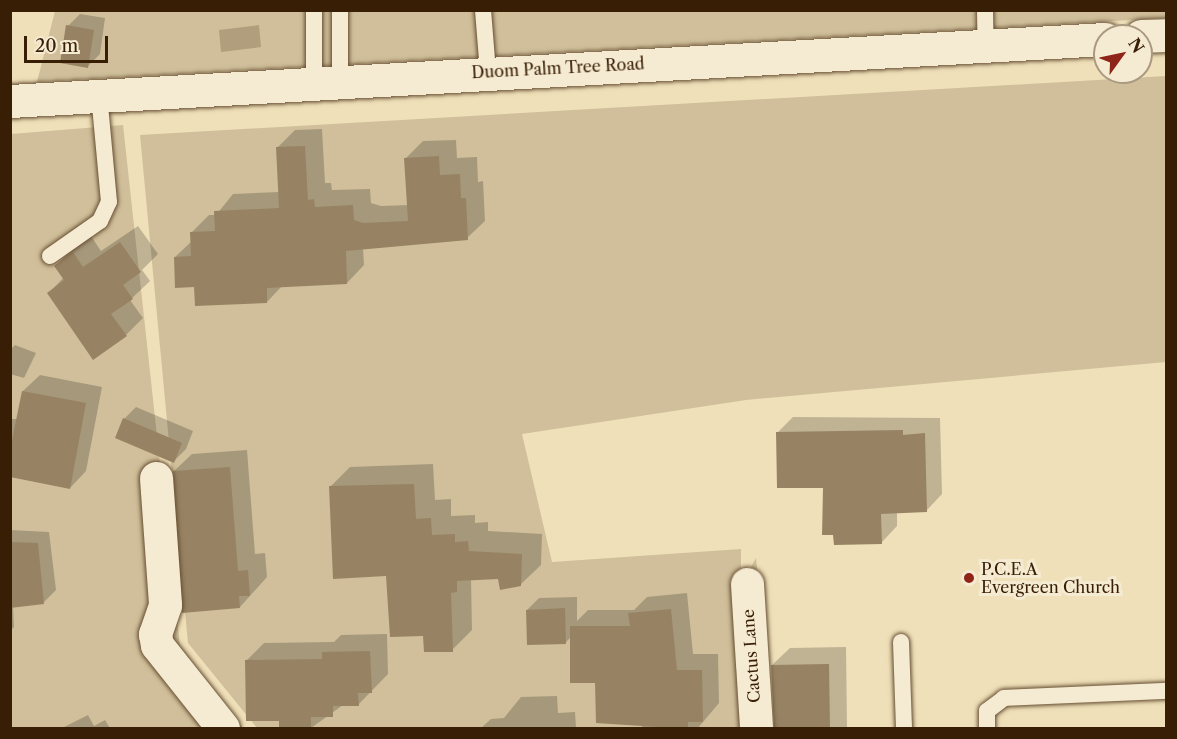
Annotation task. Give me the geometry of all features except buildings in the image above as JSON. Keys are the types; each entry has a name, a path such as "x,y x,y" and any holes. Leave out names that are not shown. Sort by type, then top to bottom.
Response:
{"street":[{"name":"Duom Palm Tree Road","path":"10,101 327,80 986,49 1093,40"},
{"path":"156,478 165,605 163,620 154,634 157,645 223,729"},
{"name":"Cactus Lane","path":"747,584 756,729"}],"lane":[{"path":"314,10 327,80"},
{"path":"327,80 340,10"},
{"path":"483,10 488,72"},
{"path":"985,10 986,49"},
{"path":"50,256 100,221 109,202 99,94"},
{"path":"901,642 904,729"},
{"path":"987,729 987,711 1004,698 1167,691"}],"shaded area":[{"path":"55,11 1166,11 1166,18 37,82"},
{"path":"259,25 261,47 221,52 219,30"},
{"path":"1166,76 1166,362 746,400 522,434 552,562 741,549 741,585 756,558 759,587 751,728 257,728 188,643 140,135 1093,80 1093,84 1153,84 1153,77"},
{"path":"123,125 180,646 243,728 11,728 11,134"}],"place":[{"name":"P.C.E.A Evergreen Church","path":"969,578"}]}
